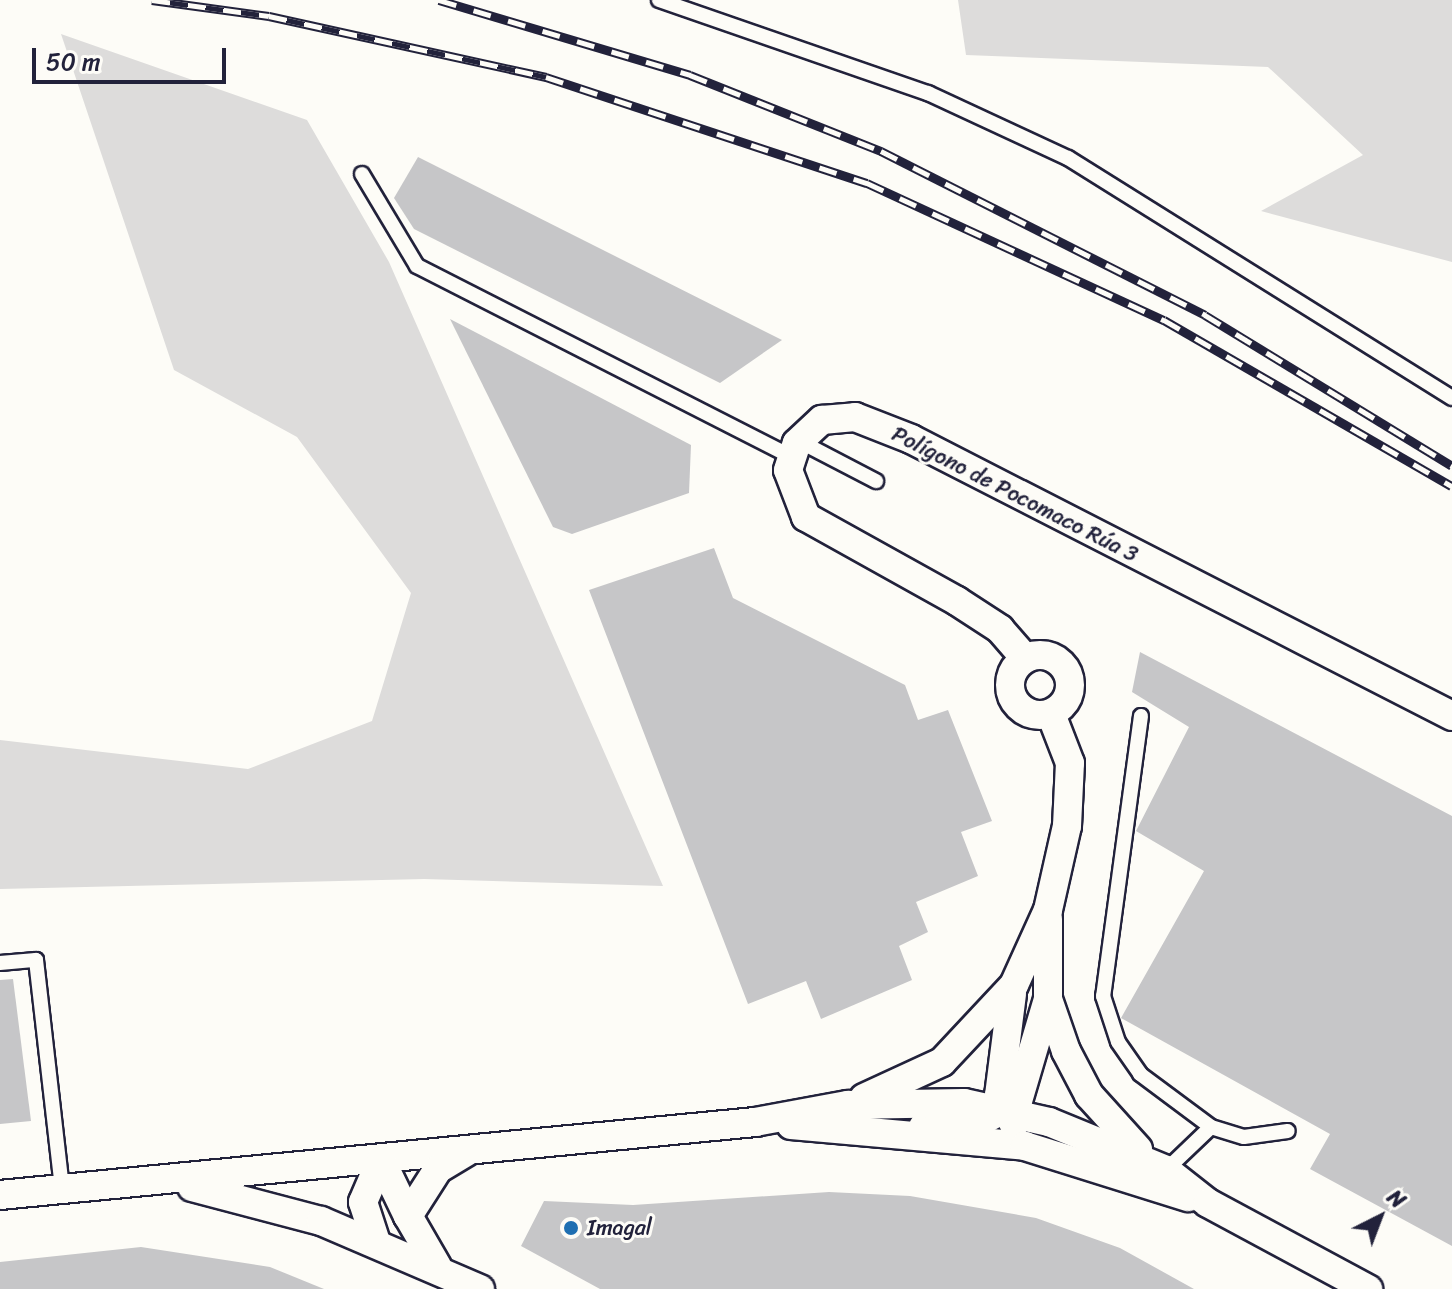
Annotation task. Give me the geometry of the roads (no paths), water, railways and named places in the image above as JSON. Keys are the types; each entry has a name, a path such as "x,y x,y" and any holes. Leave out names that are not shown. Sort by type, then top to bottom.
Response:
{"street":[{"name":"Polígono de Pocomaco Rúa 3","path":"796,449 822,420 855,417 911,439 1452,716"},
{"path":"796,449 790,481 806,517 957,601 1000,629 1025,658"},
{"path":"1042,654 1069,674 1071,692 1051,714 1027,713 1014,702 1009,687 1025,658 1042,654"},
{"path":"1025,1146 999,1095 1001,1038 1014,985 1048,910 1067,826 1070,763 1051,714"},
{"path":"858,1132 980,1122 1007,1111 1032,1068 1048,999 1048,910"},
{"path":"848,1105 942,1062 1014,985"},
{"path":"1048,999 1089,1095 1122,1137 1208,1203 1368,1289"},
{"path":"0,1195 170,1181 755,1122 848,1105 964,1103 1007,1111 1166,1170"},
{"path":"755,1122 1025,1146 1208,1203"},
{"path":"408,1216 438,1169 467,1151"},
{"path":"381,1160 437,1266"},
{"path":"376,1242 363,1202 381,1160"},
{"path":"170,1181 264,1203 376,1242 437,1266 480,1289"}],"lane":[{"path":"659,0 928,93 1068,158 1452,398"},
{"path":"362,174 417,266 796,449 876,481"},
{"path":"1141,716 1103,996 1118,1042 1140,1074 1211,1127 1244,1137 1288,1131"},
{"path":"0,963 36,960 62,1189"},
{"path":"1166,1170 1211,1127"}],"railway":[{"path":"152,0 269,16 546,77 867,183 1164,320 1452,486"},
{"path":"439,0 690,75 881,151 1205,315 1452,466"}],"place":[{"name":"Imagal","path":"571,1228"}]}
